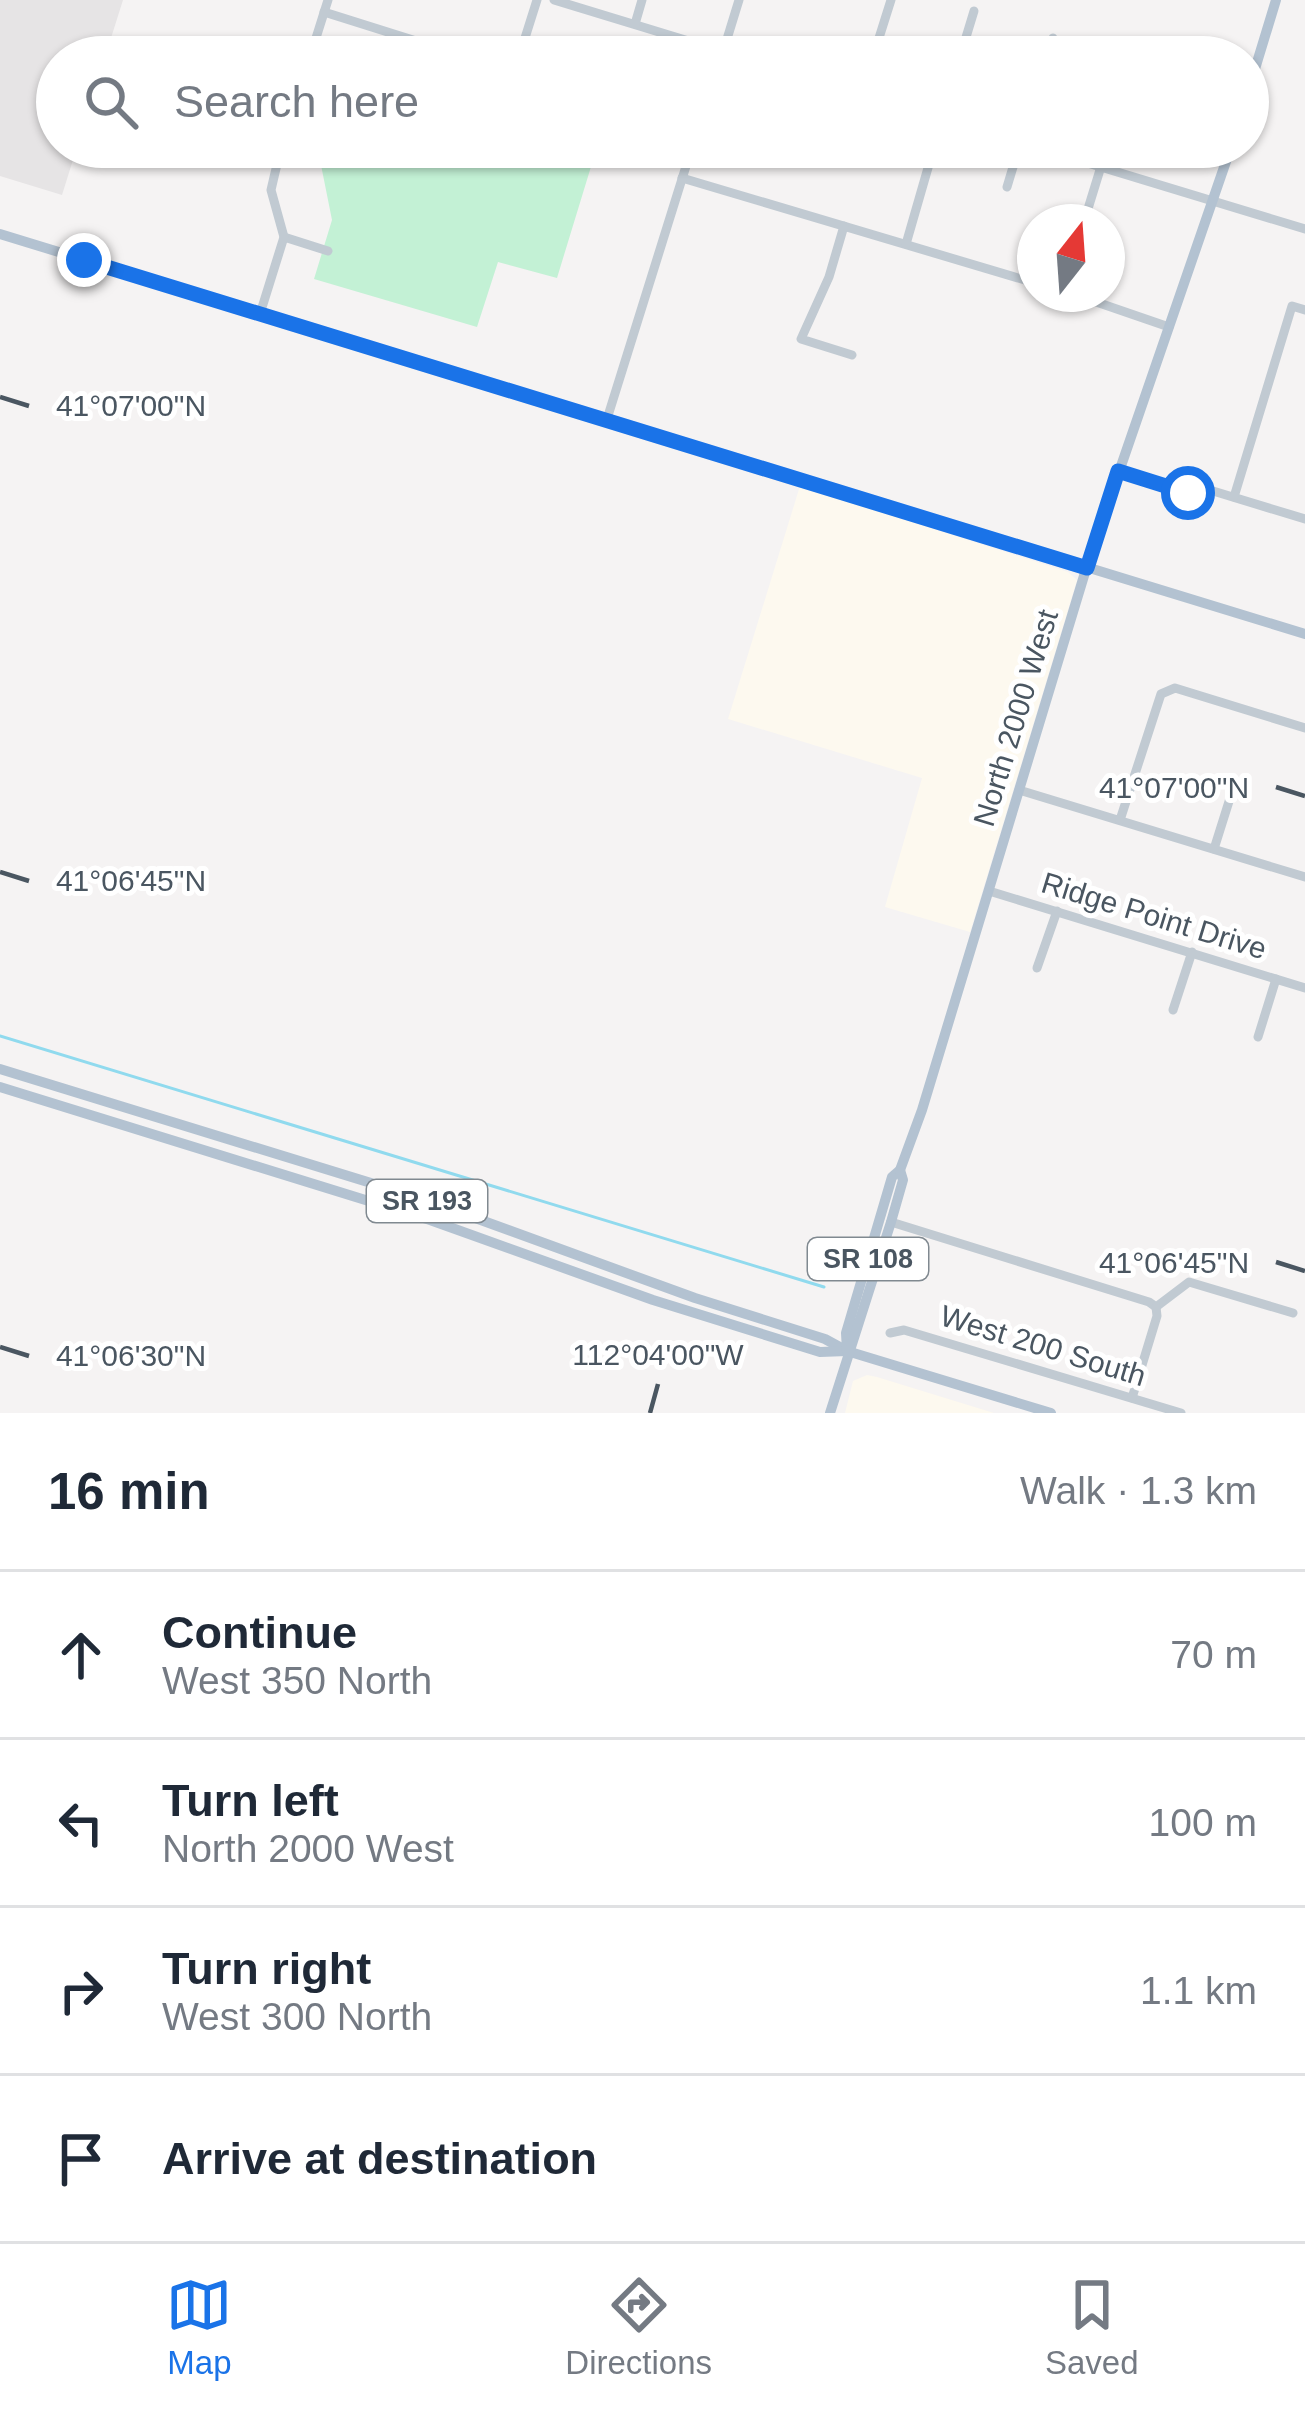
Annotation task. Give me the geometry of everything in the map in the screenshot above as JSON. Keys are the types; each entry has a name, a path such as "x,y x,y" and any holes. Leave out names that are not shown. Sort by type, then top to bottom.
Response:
{"main road":[{"path":"1265,36 1276,0"},
{"name":"North 2000 West","path":"847,1351 846,1333 892,1177 900,1170 1118,471 1224,168"},
{"path":"0,234 1305,634"},
{"name":"SR 193","path":"0,1069 423,1199 695,1298 823,1338 847,1351 1051,1413"},
{"name":"SR 193","path":"0,1087 430,1220 821,1353 847,1351"},
{"name":"North 2000 West","path":"830,1413 891,1222 903,1180 900,1170"}],"street":[{"path":"317,36 328,0"},
{"path":"526,36 537,0"},
{"path":"554,0 670,36"},
{"path":"635,24 642,0"},
{"path":"728,36 739,0"},
{"path":"880,36 891,0"},
{"path":"967,36 974,11"},
{"path":"324,12 400,36"},
{"path":"260,314 284,237 272,190 277,168"},
{"path":"607,419 685,168"},
{"path":"906,244 928,168"},
{"path":"1007,187 1013,168"},
{"path":"1089,204 1100,168"},
{"path":"1103,168 1305,229"},
{"path":"682,178 1017,278"},
{"path":"844,226 829,277 801,339 852,355"},
{"path":"284,237 328,251"},
{"path":"1234,497 1292,306 1305,310"},
{"path":"1125,312 1169,327"},
{"path":"1118,471 1188,493 1214,491 1305,519"},
{"path":"1120,820 1161,694 1175,688 1305,728"},
{"path":"1019,790 1305,877"},
{"path":"1214,849 1231,794"},
{"name":"Ridge Point Drive","path":"989,891 1305,988"},
{"path":"1037,968 1057,910"},
{"path":"1173,1010 1192,952"},
{"path":"1258,1037 1276,979"},
{"path":"891,1222 1156,1307"},
{"path":"1156,1307 1189,1282 1293,1312"},
{"path":"1132,1398 1156,1307"},
{"name":"West 200 South","path":"890,1333 904,1330 1181,1413"}],"shaded area":[{"path":"0,0 123,0 112,36 36,36 36,168 70,168 62,195 0,176"},
{"path":"800,486 1068,572 1077,580 970,932 885,907 922,778 728,719"},
{"path":"867,1375 994,1413 845,1413 853,1381"}],"green space":[{"path":"322,168 591,168 557,278 498,262 477,327 314,279 332,220"}],"waterway":[{"path":"0,1036 824,1287"}],"route":[{"path":"84,260 1087,568 1118,471 1188,493"}]}
